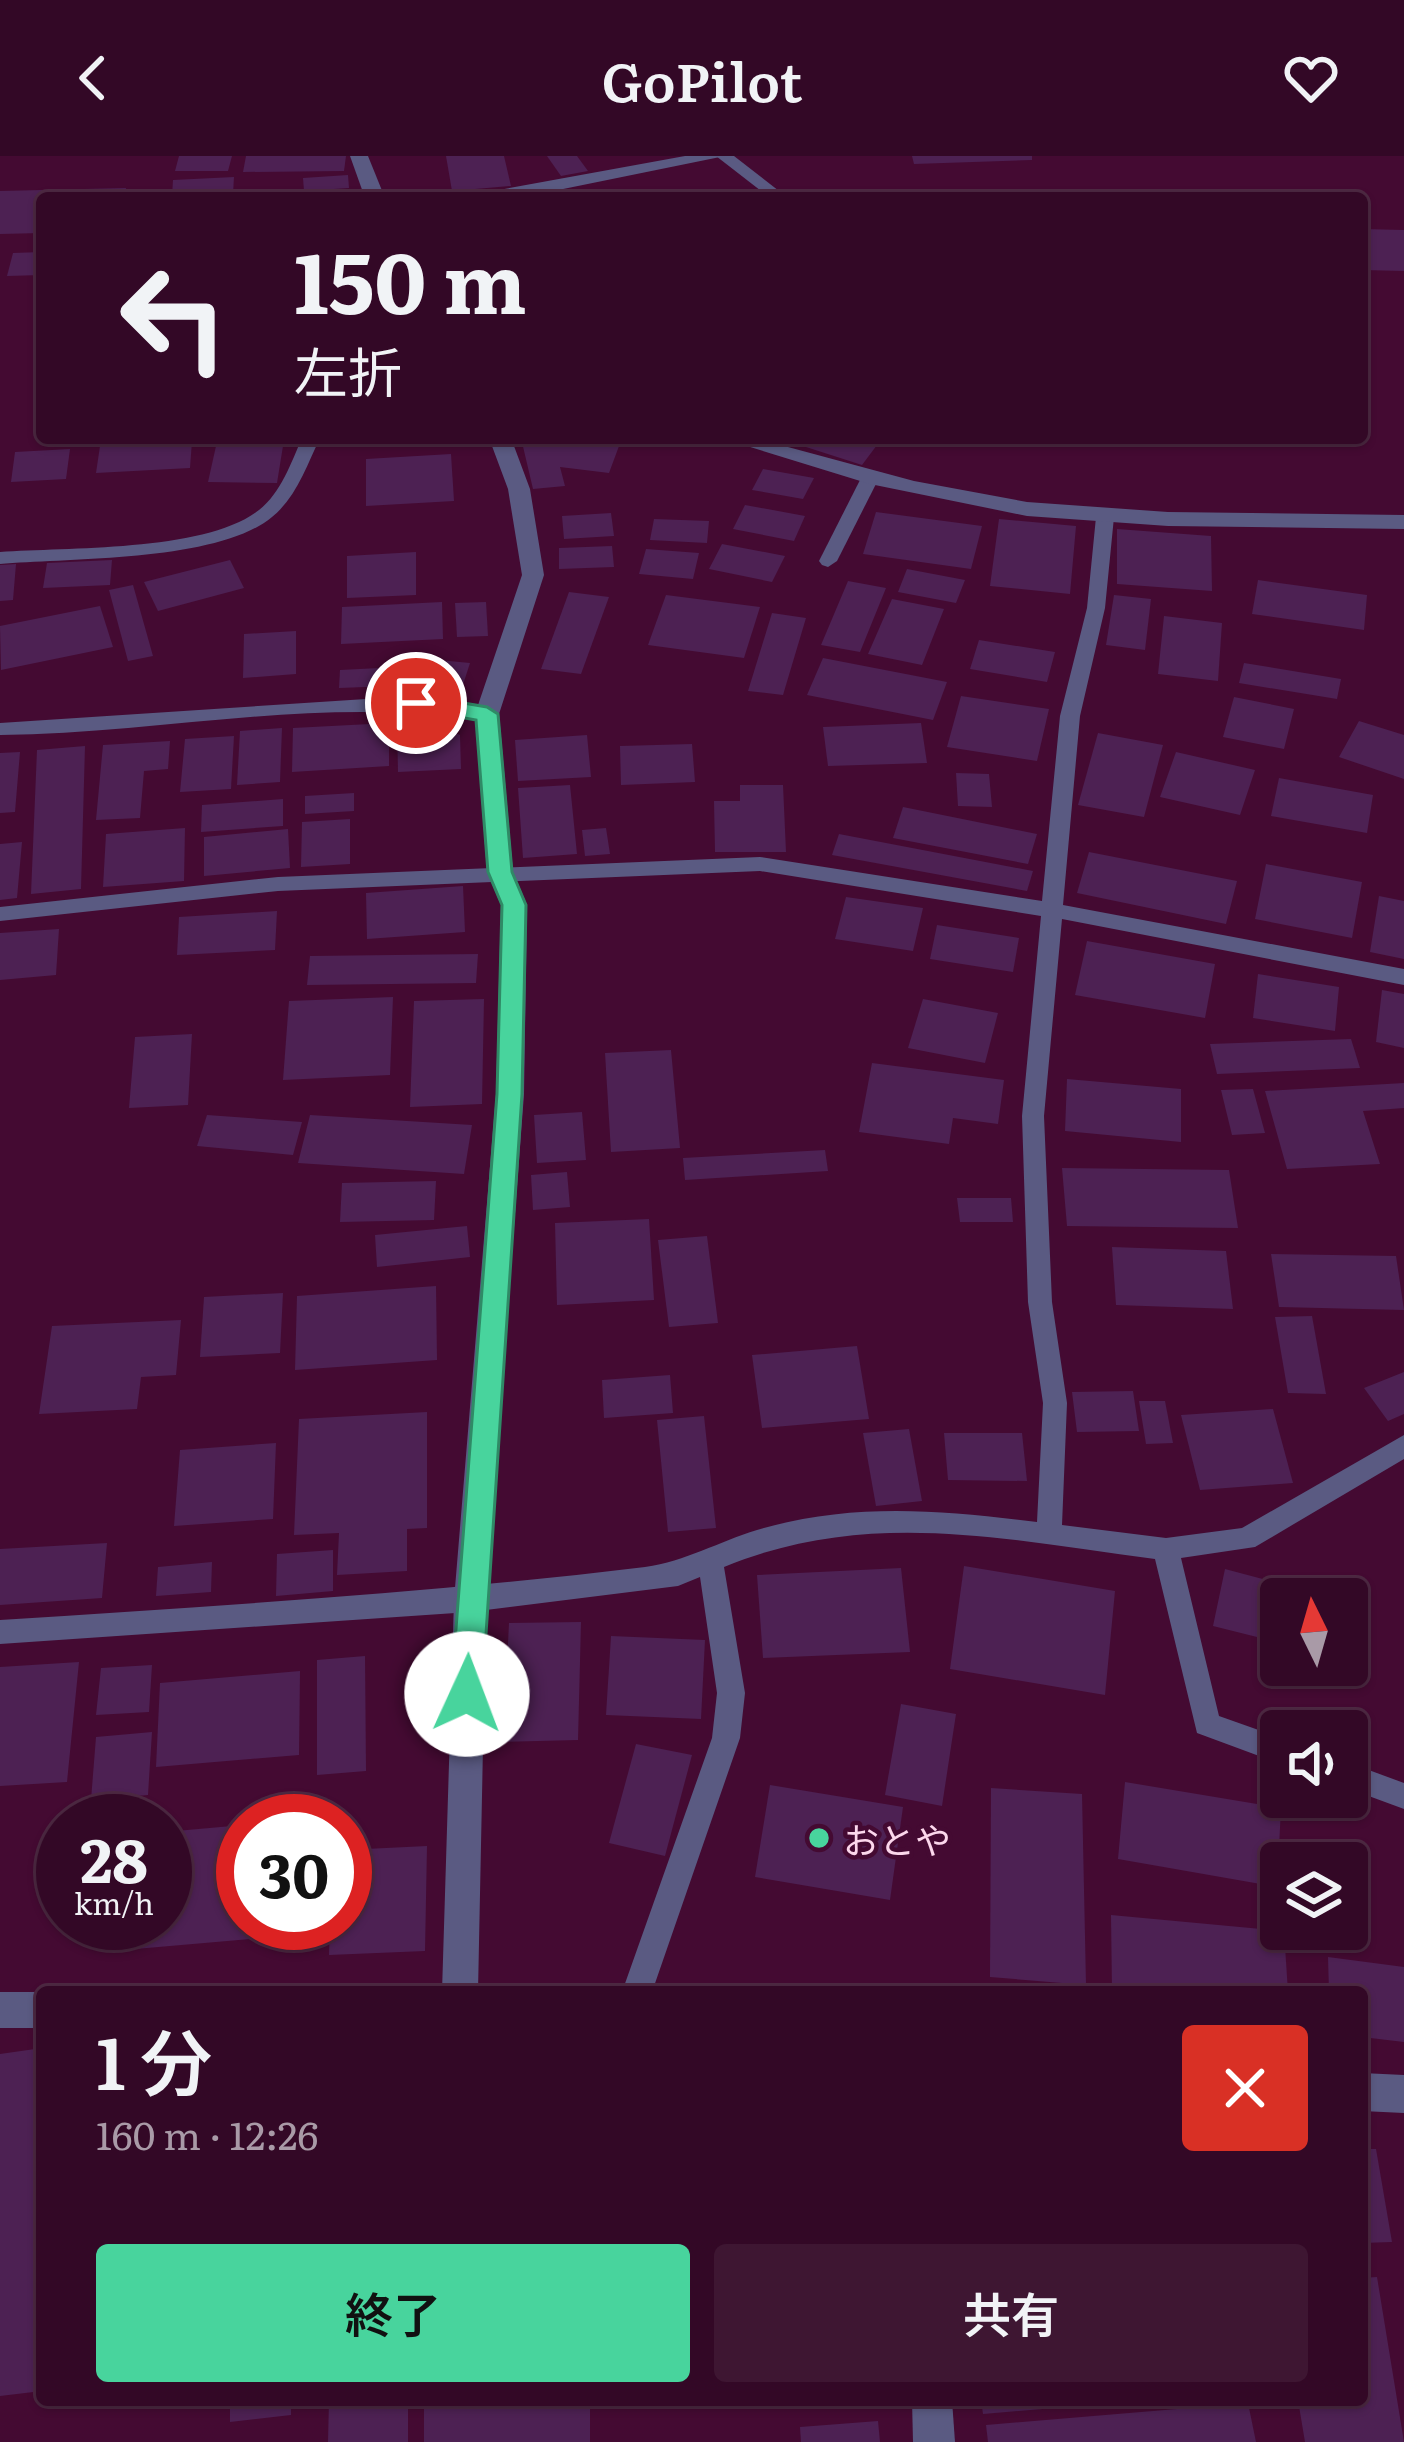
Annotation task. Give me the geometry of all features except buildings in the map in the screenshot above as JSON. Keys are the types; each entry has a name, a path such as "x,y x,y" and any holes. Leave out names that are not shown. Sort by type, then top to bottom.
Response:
{"street":[{"path":"359,156 373,192"},
{"path":"521,192 720,156"},
{"path":"460,1986 470,1600 510,1094 514,905 500,872 487,714 532,574 519,489 502,444"},
{"path":"765,444 869,480 1026,509 1106,517 1404,522"},
{"path":"0,2010 36,2010"},
{"path":"1368,2092 1404,2094"},
{"path":"932,2406 934,2442"}],"lane":[{"path":"720,156 771,192"},
{"path":"0,558 200,540 241,527 276,503 307,444"},
{"path":"828,561 869,480"},
{"path":"1048,1535 1055,1402 1040,1302 1033,1116 1070,716 1096,608 1106,517"},
{"path":"0,729 65,730 416,703 487,714"},
{"path":"0,914 278,884 760,864 1051,910 1404,977"},
{"path":"0,1632 470,1600 678,1574 758,1541 852,1521 935,1520 1166,1549 1246,1539 1404,1446"},
{"path":"1166,1549 1207,1724 1260,1743"},
{"path":"639,1986 726,1738 731,1693 710,1560"},
{"path":"1368,1783 1404,1796"}],"place":[{"name":"おとや","path":"819,1838"}],"route":[{"path":"416,703 487,714 500,872 514,905 510,1094 470,1600 467,1694"}]}
